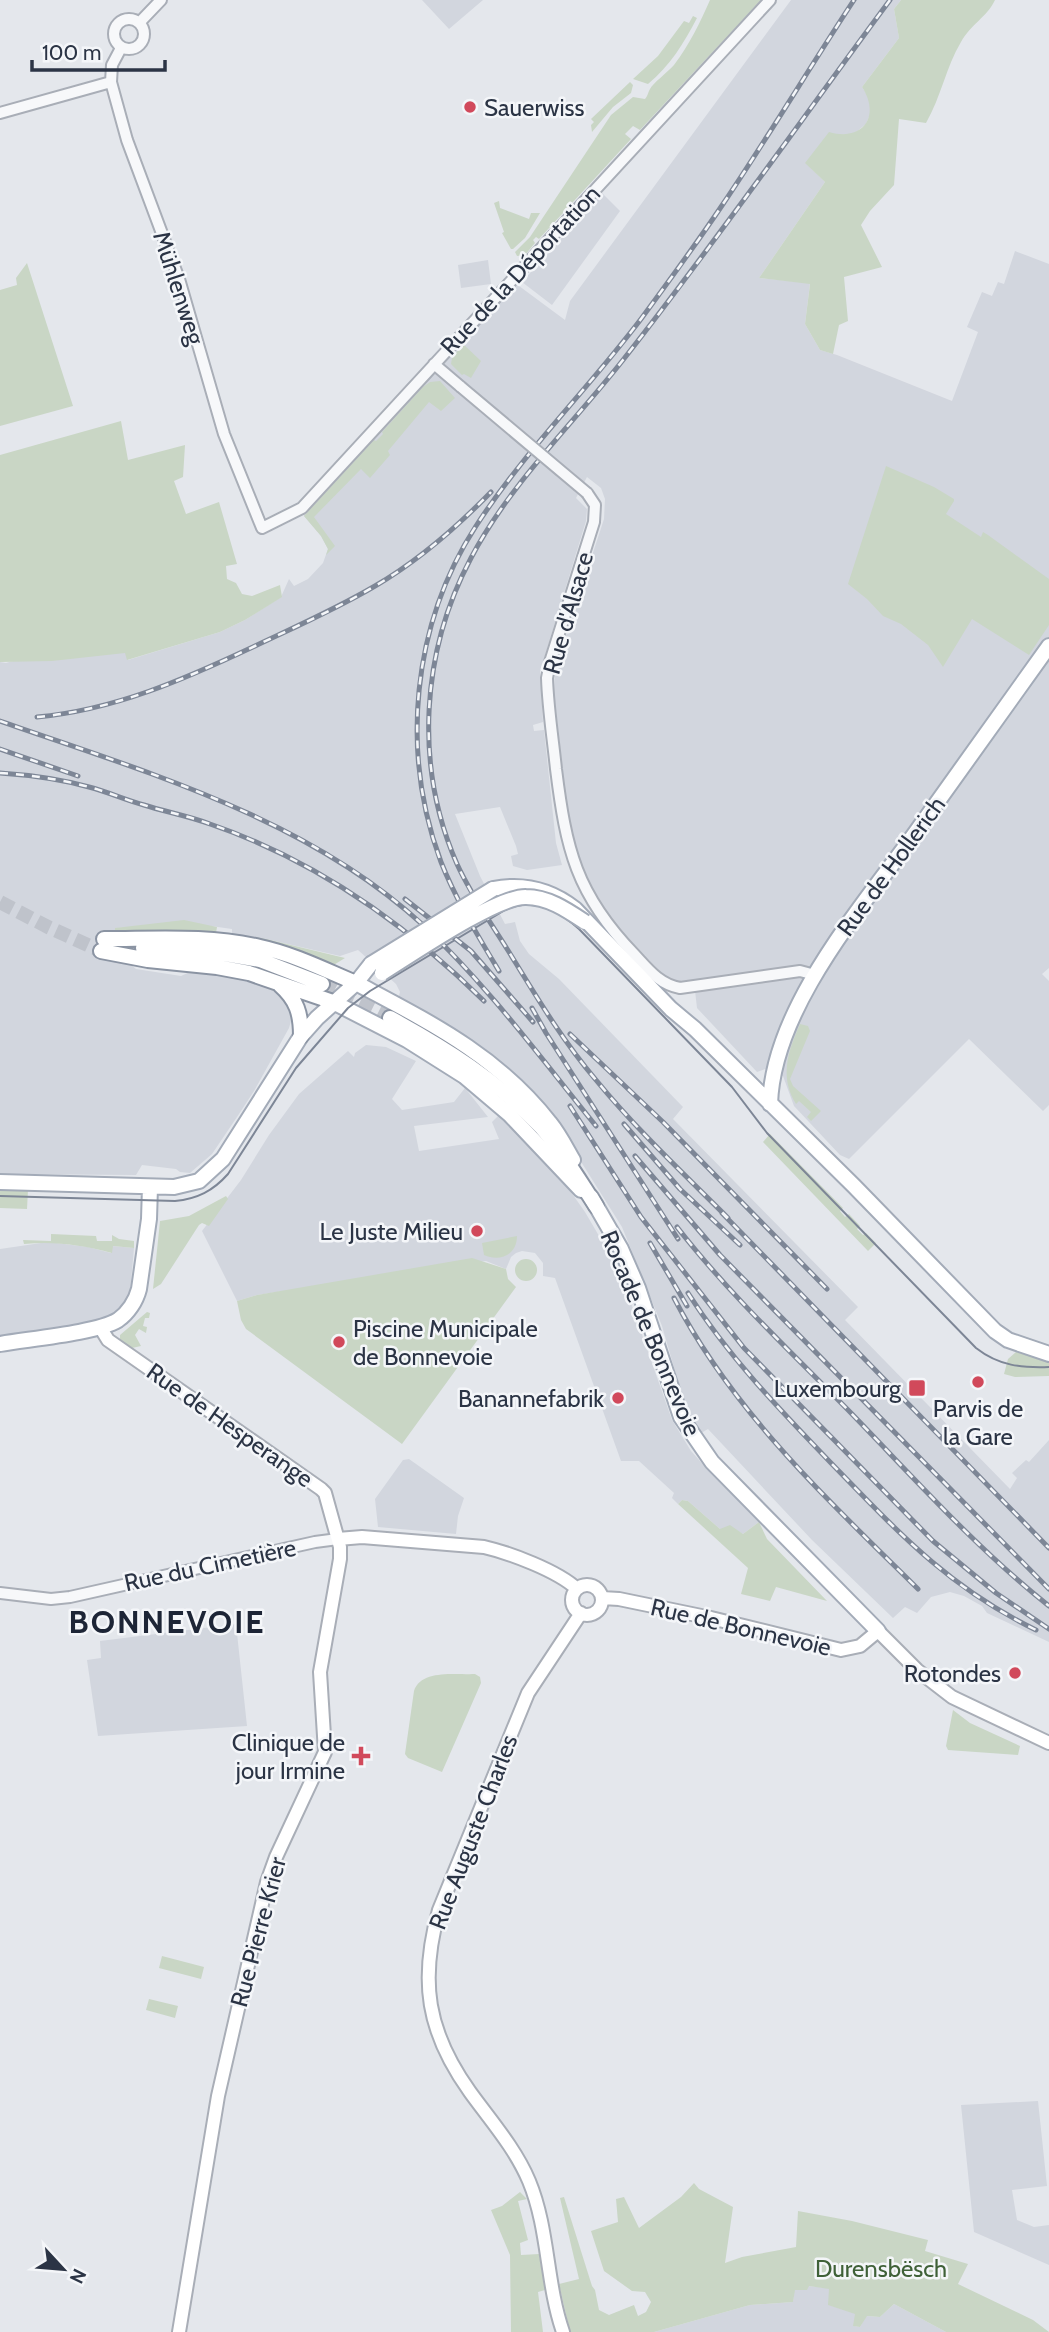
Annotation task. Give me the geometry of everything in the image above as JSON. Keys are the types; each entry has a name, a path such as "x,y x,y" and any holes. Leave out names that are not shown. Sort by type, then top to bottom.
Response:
{"main road":[{"name":"Rue de Hollerich","path":"770,1104 774,1073 783,1041 815,975 1049,646"},
{"path":"0,1182 174,1187 191,1184 206,1176 223,1159 301,1036 333,1003 426,928 494,888 527,887 550,892 576,909 585,922 634,972 742,1076 995,1331 1008,1340 1049,1354"},
{"path":"103,945 219,940 289,956 356,983 454,1036 494,1065 523,1091 552,1125 596,1206"},
{"path":"103,945 148,960 217,967 274,980 333,1003 407,1040 464,1076 510,1115 596,1206"},
{"path":"103,945 225,954 277,965 322,984"},
{"path":"274,980 291,995 297,1005 301,1036"},
{"name":"Rocade de Bonnevoie","path":"390,1018 433,1041 477,1070 542,1129 596,1206 621,1249 638,1288 673,1399 689,1431 712,1462 878,1631"},
{"path":"0,1344 100,1327 118,1320 137,1298 149,1219 150,1187"},
{"name":"Rue de Hesperange","path":"100,1327 108,1340 325,1493 338,1539"},
{"name":"Rue de Bonnevoie","path":"338,1539 362,1537 484,1547 528,1562 577,1589 589,1585 596,1587 602,1598 711,1618 841,1650 860,1646 878,1631"},
{"name":"Rue Pierre Krier","path":"179,2332 218,2096 267,1882 325,1752 320,1672 340,1559 338,1539"},
{"path":"577,1589 573,1600 581,1613 589,1615 596,1612 601,1606 602,1598"},
{"name":"Rue Auguste Charles","path":"563,2332 558,2317 545,2235 533,2191 513,2151 469,2091 439,2039 432,2015 428,1971 430,1941 439,1910 527,1693 581,1613"},
{"path":"878,1631 917,1670 952,1697 1049,1743"}],"street":[{"path":"139,23 161,0"},
{"name":"Rue de la Déportation","path":"262,528 302,508 769,0"},
{"path":"123,20 134,20 139,23 144,33 141,43 132,50 121,48 115,41 114,28 123,20"},
{"path":"0,113 111,82 112,65 121,48"},
{"name":"Mühlenweg","path":"111,82 134,160 179,279 224,434 262,528"},
{"name":"Rue d'Alsace","path":"434,363 587,493 595,505 594,522 547,678 562,817 574,866 588,897 614,932 667,985 680,988 800,971 815,975"},
{"name":"Rue du Cimetière","path":"0,1593 51,1599 70,1597 338,1539"}],"shaded area":[{"path":"422,0 483,0 449,29"},
{"path":"791,0 901,0 894,9 899,38 862,87 870,99 871,112 866,124 855,133 842,136 806,163 825,182 759,278 810,283 805,324 820,350 952,401 978,332 967,327 982,292 992,296 998,282 1004,284 1015,251 1049,264 1049,968 1042,974 1049,981 1049,1105 1043,1111 969,1039 849,1159 840,1155 794,1106 783,1076 765,1069 757,1072 697,1008 694,982 667,986 637,954 593,898 571,847 554,692 555,669 604,519 605,499 601,488 587,477 576,498 587,509 586,521 540,672 543,722 533,725 534,731 544,730 556,843 562,865 527,870 513,866 511,856 518,854 500,807 455,814 480,876 505,924 515,922 520,941 529,954 559,979 683,1107 673,1119 858,1307 845,1320 1010,1489 1017,1478 1012,1473 1026,1460 1029,1462 1049,1440 1049,1642 987,1613 982,1606 964,1596 950,1592 931,1597 917,1613 905,1607 893,1618 812,1540 708,1429 701,1433 687,1412 662,1326 622,1227 573,1149 450,1027 398,999 400,992 396,984 358,950 340,956 232,934 232,929 211,926 115,928 115,932 105,930 100,956 130,964 136,969 181,976 192,971 225,975 274,988 283,994 293,1014 289,1028 254,1091 212,1154 190,1173 142,1165 136,1175 0,1174 0,662 6,663 117,628 128,660 220,632 281,597 289,579 294,586 308,579 323,563 328,549 304,516 302,508 511,280 565,320 570,301"},
{"path":"602,193 620,211 552,305 522,282"},
{"path":"488,260 491,284 461,288 458,265"},
{"path":"366,1045 386,1047 416,1061 392,1099 402,1110 454,1102 465,1088 488,1117 414,1126 419,1151 499,1139 492,1122 501,1113 561,1178 609,1253 627,1292 672,1420 691,1451 759,1522 743,1534 736,1530 720,1529 688,1501 682,1500 678,1504 672,1498 674,1493 639,1461 621,1461 555,1278 543,1276 543,1263 535,1253 516,1253 511,1257 506,1269 486,1261 257,1295 237,1301 202,1231 241,1180 299,1094 348,1051 354,1057 355,1053"},
{"path":"48,1242 111,1253 112,1246 134,1248 126,1313 118,1320 0,1344 0,1249"},
{"path":"409,1459 464,1498 456,1534 378,1527 375,1499 403,1460"},
{"path":"236,1624 247,1726 98,1736 87,1660 101,1658 100,1641"},
{"path":"1038,2101 1047,2186 1012,2190 1017,2220 1034,2227 1049,2225 1049,2265 974,2232 961,2105"},
{"path":"808,2286 829,2288 856,2314 854,2326 860,2327 866,2316 880,2317 894,2304 946,2332 654,2332 750,2305 793,2302 794,2290"}],"green space":[{"path":"710,0 761,0 640,130 633,126 625,134 631,139 539,239 536,237 533,240 535,243 525,255 517,256 515,252 530,237 611,115 633,97 645,99 652,87 674,65 694,34"},
{"path":"901,0 995,0 961,42 926,123 899,119 894,185 861,225 882,267 844,277 848,321 839,325 833,354 820,350 805,324 810,284 759,278 825,182 805,163 829,132 841,134 859,130 869,117 870,108 862,87 899,38 894,9"},
{"path":"693,16 697,18 676,54 663,70 648,84 633,79 658,56 684,21 689,23"},
{"path":"630,82 633,85 631,93 613,107 592,132 591,125 594,122 591,119"},
{"path":"499,201 500,208 529,219 531,213 540,213 525,238 513,249 502,233 504,232 494,203"},
{"path":"27,263 73,406 0,426 0,290 17,285 16,278"},
{"path":"463,344 481,361 471,378 462,375 451,364 452,358"},
{"path":"440,381 455,398 441,411 429,402 388,451 390,455 370,478 361,469 314,517 335,546 326,555 328,549 321,536 304,516 374,440 383,434 423,387 430,382"},
{"path":"121,421 128,460 185,445 183,477 174,481 186,514 219,502 237,564 226,566 227,579 236,583 242,594 252,596 280,585 282,597 220,632 127,660 125,653 52,661 0,662 0,455"},
{"path":"886,466 954,499 946,514 981,537 983,532 988,535 1049,579 1049,625 1029,655 972,619 943,667 928,645 901,624 883,616 848,584"},
{"path":"184,920 217,927 216,933 115,932 115,928"},
{"path":"241,935 345,958 332,966 240,940"},
{"path":"800,1024 808,1026 810,1031 790,1079 793,1086 821,1111 811,1121 807,1117 811,1112 799,1101 796,1104 788,1084 789,1054"},
{"path":"770,1134 843,1208 840,1211 845,1217 849,1214 860,1226 857,1229 863,1235 866,1233 876,1243 868,1251 763,1142"},
{"path":"0,1189 28,1190 27,1209 0,1208"},
{"path":"226,1196 228,1199 209,1226 202,1223 199,1225 161,1284 153,1289 160,1221 189,1216"},
{"path":"51,1234 96,1236 97,1241 112,1241 112,1235 134,1241 134,1248 113,1246 112,1253 68,1244 24,1244 23,1240 51,1241"},
{"path":"517,1236 514,1248 506,1255 496,1258 484,1255 482,1243"},
{"path":"472,1258 506,1269 508,1279 516,1287 402,1444 246,1329 241,1320 237,1301 257,1295"},
{"path":"526,1259 534,1262 537,1270 534,1278 526,1281 518,1278 515,1270 518,1262"},
{"path":"147,1312 150,1313 149,1318 145,1318 143,1326 147,1327 146,1333 139,1329 135,1335 141,1346 132,1348 120,1340 120,1335"},
{"path":"1016,1352 1049,1362 1049,1376 1015,1377 1004,1374 1008,1359"},
{"path":"682,1500 688,1501 720,1529 730,1525 743,1534 759,1522 767,1539 827,1601 776,1587 770,1601 741,1594 748,1568 678,1504"},
{"path":"475,1674 480,1677 481,1683 442,1772 408,1758 405,1754 414,1691 418,1684 431,1676"},
{"path":"953,1710 970,1723 1020,1746 1018,1755 948,1750 946,1746"},
{"path":"162,1956 204,1967 201,1979 159,1968"},
{"path":"149,1999 178,2006 175,2018 146,2010"},
{"name":"Durensbësch","path":"694,2183 699,2189 733,2207 725,2263 742,2257 796,2247 798,2211 852,2221 928,2240 925,2251 968,2264 958,2284 1033,2320 1049,2332 946,2332 894,2304 880,2317 867,2316 860,2327 853,2326 855,2314 828,2305 829,2289 809,2286 807,2290 795,2290 793,2302 750,2305 654,2332 570,2332 559,2284 579,2279 560,2198 564,2197 599,2310 609,2315 634,2305 638,2316 646,2312 651,2302 645,2292 632,2291 604,2271 591,2231 618,2222 616,2199 624,2197 639,2228 681,2197"},
{"path":"520,2192 527,2199 518,2201 528,2240 520,2243 521,2255 539,2254 545,2290 538,2292 543,2332 511,2332 510,2255 491,2210 502,2206"}],"tunnel":[{"path":"0,902 101,951"},
{"path":"322,984 390,1018"}],"tram line":[{"path":"0,1196 175,1201 204,1193 228,1174 296,1068 348,1008 370,991 505,910 515,906 535,905 553,911 579,929 732,1087 767,1133 976,1348 993,1359 1011,1365 1049,1367"}],"railway":[{"path":"499,971 460,904 441,862 428,820 420,777 417,733 419,690 426,647 438,605 454,564 476,526 535,446 621,345 683,262 740,179 854,0"},
{"path":"728,1218 643,1133 584,1065 550,1018 468,887 443,827 434,788 429,749 433,670 454,594 486,531 522,480 657,316 890,0"},
{"path":"37,717 94,708 149,691 202,670 330,610 406,566 450,531 491,492"},
{"path":"0,721 111,759 223,802 328,855 378,888 423,925 470,972 596,1126"},
{"path":"0,749 78,776"},
{"path":"0,773 34,776 96,789 202,821 286,856 357,897 391,921 484,1001"},
{"path":"405,899 471,951 533,1022"},
{"path":"532,1008 678,1239"},
{"path":"570,1034 663,1122 827,1289"},
{"path":"570,1106 641,1217 744,1348 933,1541 996,1593 1049,1629"},
{"path":"624,1124 680,1189 740,1245"},
{"path":"635,1156 720,1255 1049,1589"},
{"path":"722,1213 1049,1548"},
{"path":"677,1227 739,1299 947,1513 1049,1606"},
{"path":"650,1243 687,1306"},
{"path":"688,1293 720,1339 755,1381 902,1535 976,1595 1036,1630"},
{"path":"674,1298 698,1340 753,1417 817,1488 918,1589"}],"place":[{"name":"Sauerwiss","path":"470,107"},
{"name":"Le Juste Milieu","path":"477,1231"},
{"name":"Piscine Municipale de Bonnevoie","path":"339,1342"},
{"name":"Parvis de la Gare","path":"978,1382"},
{"name":"Luxembourg","path":"917,1388"},
{"name":"Banannefabrik","path":"618,1398"},
{"name":"Rotondes","path":"1015,1673"},
{"name":"Clinique de jour Irmine","path":"361,1756"}],"district":[{"name":"BONNEVOIE","path":"167,1621"}]}
